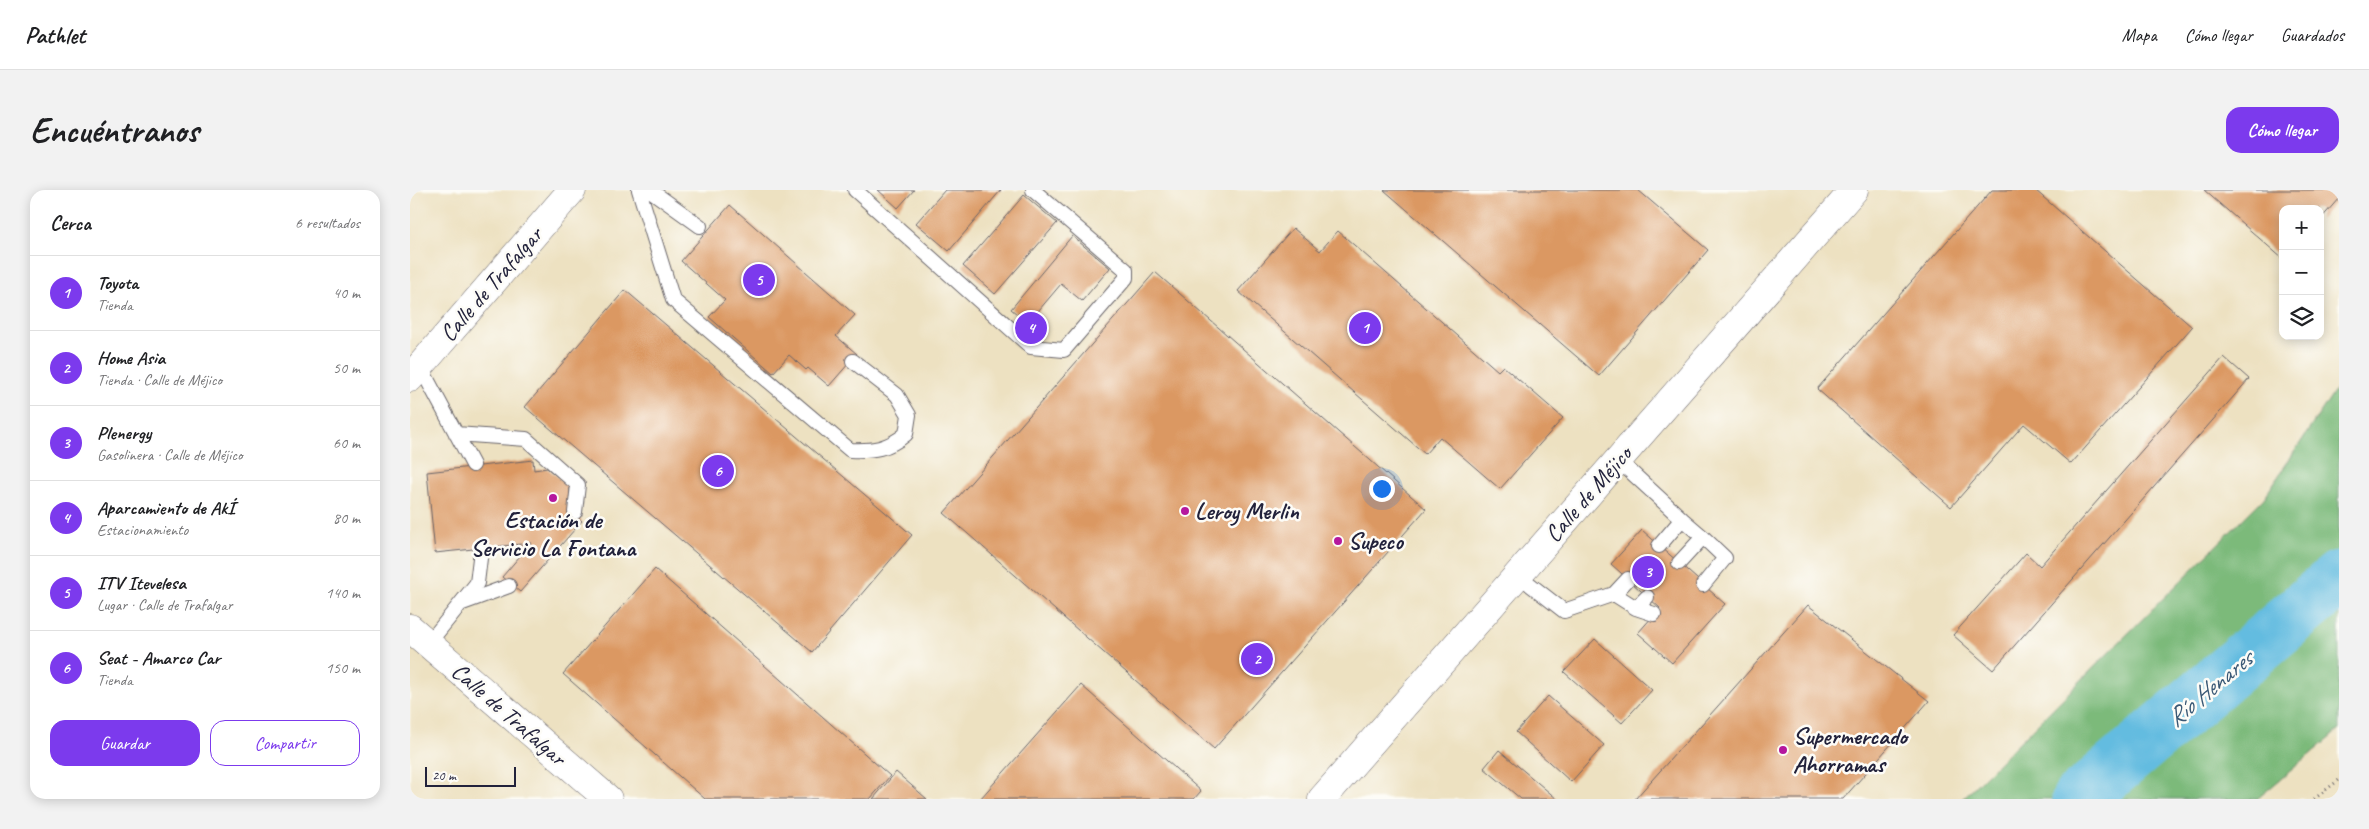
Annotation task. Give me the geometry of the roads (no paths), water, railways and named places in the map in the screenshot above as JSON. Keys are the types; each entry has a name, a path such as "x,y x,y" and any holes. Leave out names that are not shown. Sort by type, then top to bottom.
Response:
{"street":[{"name":"Calle de Trafalgar","path":"415,372 572,190"},
{"name":"Calle de Méjico","path":"1322,799 1854,190"},
{"name":"Calle de Trafalgar","path":"419,636 608,799"}],"lane":[{"path":"639,190 673,300 850,450 872,451 892,445 906,434 909,415 897,395 853,361"},
{"path":"650,190 700,226"},
{"path":"855,190 1032,347 1064,350 1126,278 1126,270 1033,190"},
{"path":"415,372 456,434 473,465"},
{"path":"456,434 526,439 578,485 575,512"},
{"path":"1618,460 1725,558 1703,585"},
{"path":"1659,546 1682,519"},
{"path":"1679,563 1703,537"},
{"path":"419,636 459,605 477,583 482,550"},
{"path":"1518,575 1564,611 1614,594 1628,579"},
{"path":"459,605 509,586"},
{"path":"1614,594 1636,608 1654,614"},
{"path":"1636,608 1647,596"}],"waterway":[{"name":"Río Henares","path":"2079,799 2339,578"}],"place":[{"name":"ITV Itevelesa","path":"759,280"},
{"name":"Aparcamiento de AkÍ","path":"1031,328"},
{"name":"Toyota","path":"1365,328"},
{"name":"Seat - Amarco Car","path":"718,471"},
{"name":"Estación de Servicio La Fontana","path":"553,498"},
{"name":"Leroy Merlin","path":"1185,511"},
{"name":"Supeco","path":"1338,541"},
{"name":"Plenergy","path":"1648,572"},
{"name":"Home Asia","path":"1257,659"},
{"name":"Supermercado Ahorramas","path":"1783,750"}]}
